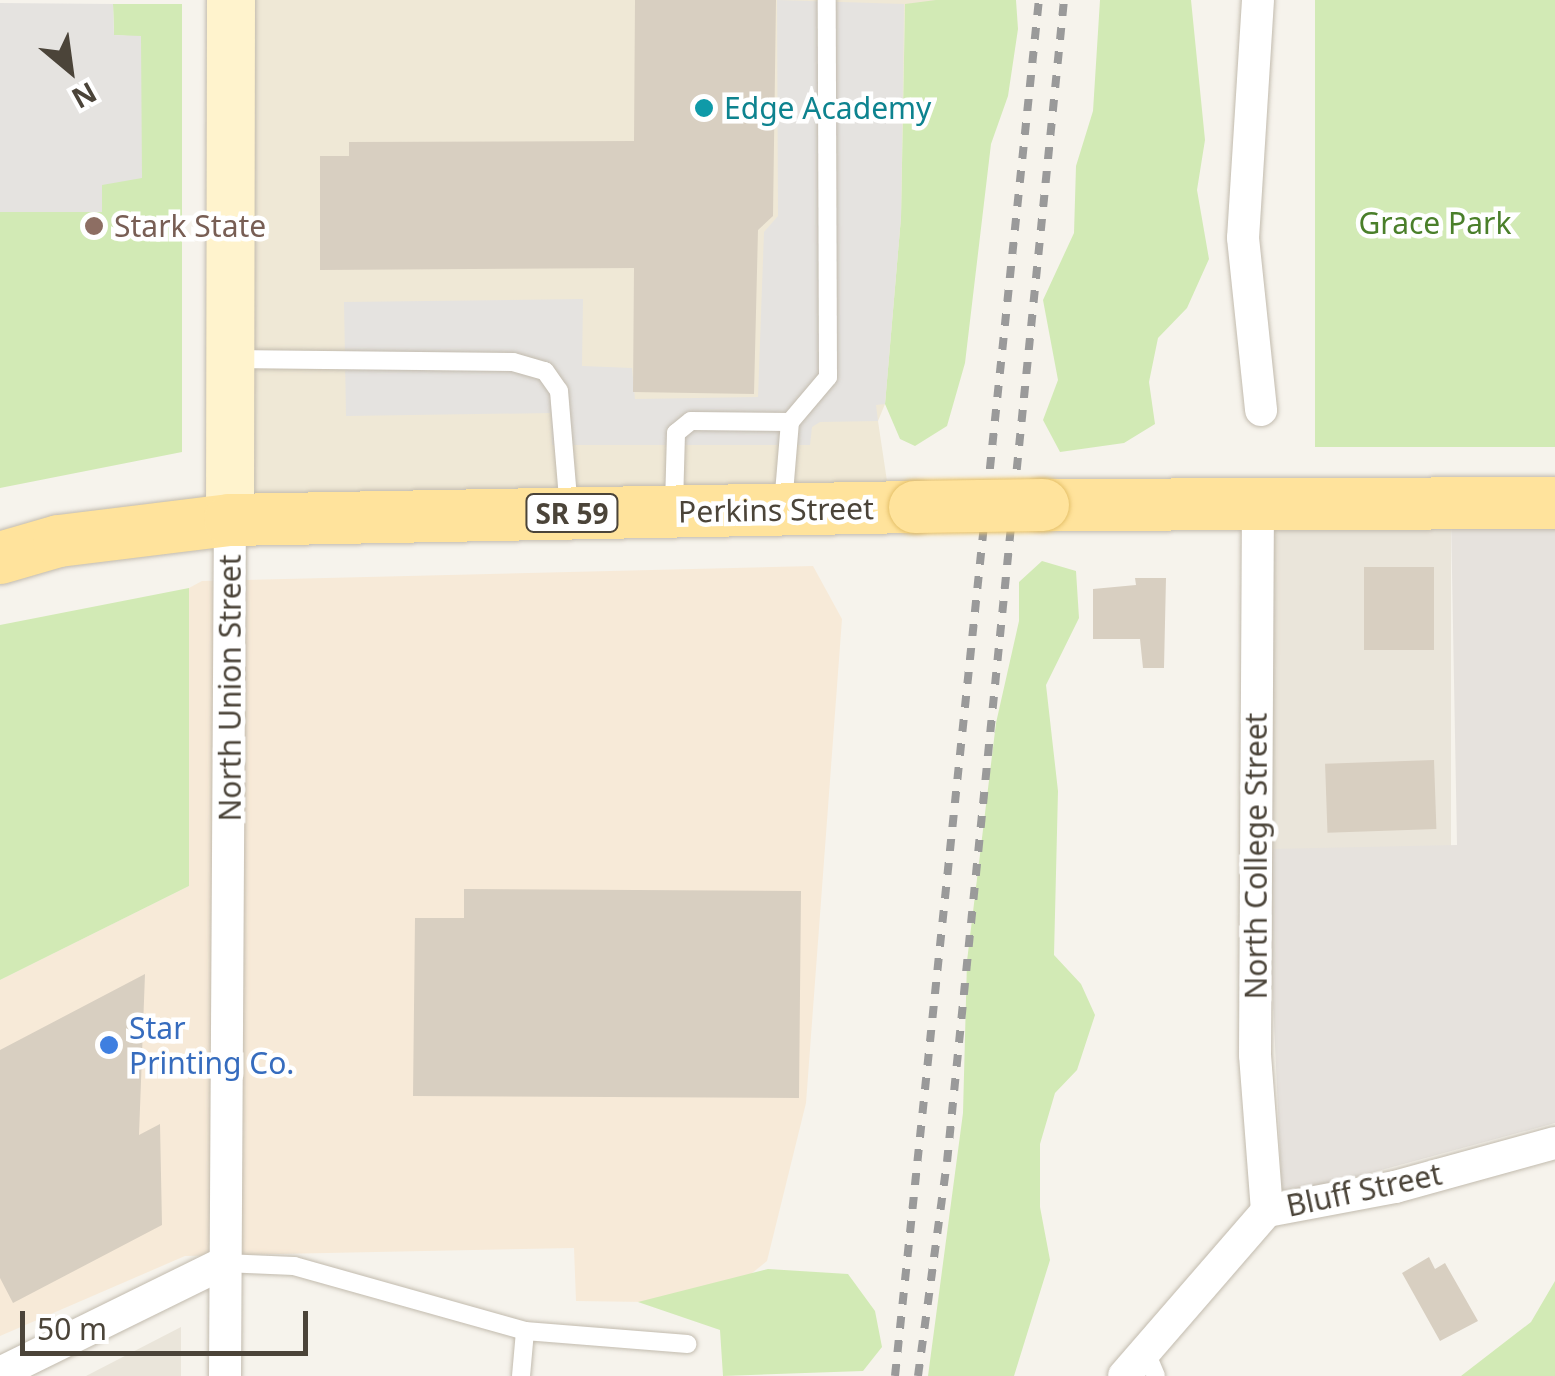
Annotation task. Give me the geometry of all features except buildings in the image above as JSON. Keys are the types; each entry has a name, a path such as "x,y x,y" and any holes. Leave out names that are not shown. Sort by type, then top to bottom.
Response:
{"main road":[{"name":"Perkins Street","path":"0,558 59,542 230,520 1258,501 1555,503"}],"street":[{"name":"North Union Street","path":"226,1376 231,0"},
{"path":"1258,0 1244,238 1260,410"},
{"name":"North College Street","path":"1258,501 1256,1055 1267,1210"},
{"name":"Bluff Street","path":"1124,1376 1151,1363 1267,1210 1394,1188 1555,1143"},
{"path":"0,1374 224,1262"}],"lane":[{"path":"782,510 790,422 828,377 827,0"},
{"path":"230,359 513,362 544,372 559,391 569,513"},
{"path":"674,512 676,433 691,421 790,422"},
{"path":"224,1262 294,1266 524,1331 687,1344"},
{"path":"521,1376 524,1331"}],"shaded area":[{"path":"249,0 936,0 935,5 905,5 901,217 885,404 878,421 888,488 245,509"},
{"path":"777,0 904,4 901,217 885,404 876,405 878,421 820,422 812,427 810,445 552,445 551,413 346,416 344,302 583,299 582,366 632,368 635,399 758,397 764,232 778,216"},
{"path":"0,3 113,4 114,35 141,36 142,178 102,185 102,212 0,212"},
{"path":"1270,517 1451,517 1451,849 1270,849"},
{"path":"1451,517 1555,518 1555,1123 1282,1197 1266,849 1457,845"},
{"path":"813,566 842,619 806,1103 767,1261 715,1303 576,1301 574,1248 185,1256 0,1336 0,980 189,886 189,588 202,581"},
{"path":"181,1327 181,1376 86,1376"}],"green space":[{"path":"1016,0 1018,29 1008,96 991,144 965,363 947,426 915,446 900,439 885,404 901,217 905,4"},
{"path":"1100,0 1191,0 1205,140 1197,190 1209,259 1187,308 1158,338 1149,382 1155,424 1124,443 1060,452 1043,420 1058,380 1043,300 1074,233 1076,166 1093,111"},
{"name":"Grace Park","path":"1315,0 1555,0 1555,447 1315,447"},
{"name":"Stark State","path":"113,4 182,4 182,452 0,488 0,212 102,211 102,185 141,37 114,35"},
{"path":"1042,561 1076,571 1079,618 1046,685 1058,791 1054,955 1081,984 1095,1015 1077,1070 1055,1093 1040,1144 1040,1207 1050,1260 1014,1376 928,1376 963,1113 967,961 996,723 1019,621 1019,582"},
{"path":"189,588 189,886 0,980 0,625"},
{"path":"768,1269 848,1274 875,1311 882,1347 863,1371 723,1376 720,1330 638,1302"},
{"path":"1555,1281 1555,1376 1461,1376 1531,1322"}],"railway":[{"path":"895,1376 1039,0"},
{"path":"918,1376 947,1162 1064,0"}],"place":[{"name":"Edge Academy","path":"704,108"},
{"name":"Stark State","path":"94,226"},
{"name":"Star Printing Co.","path":"109,1045"}]}
